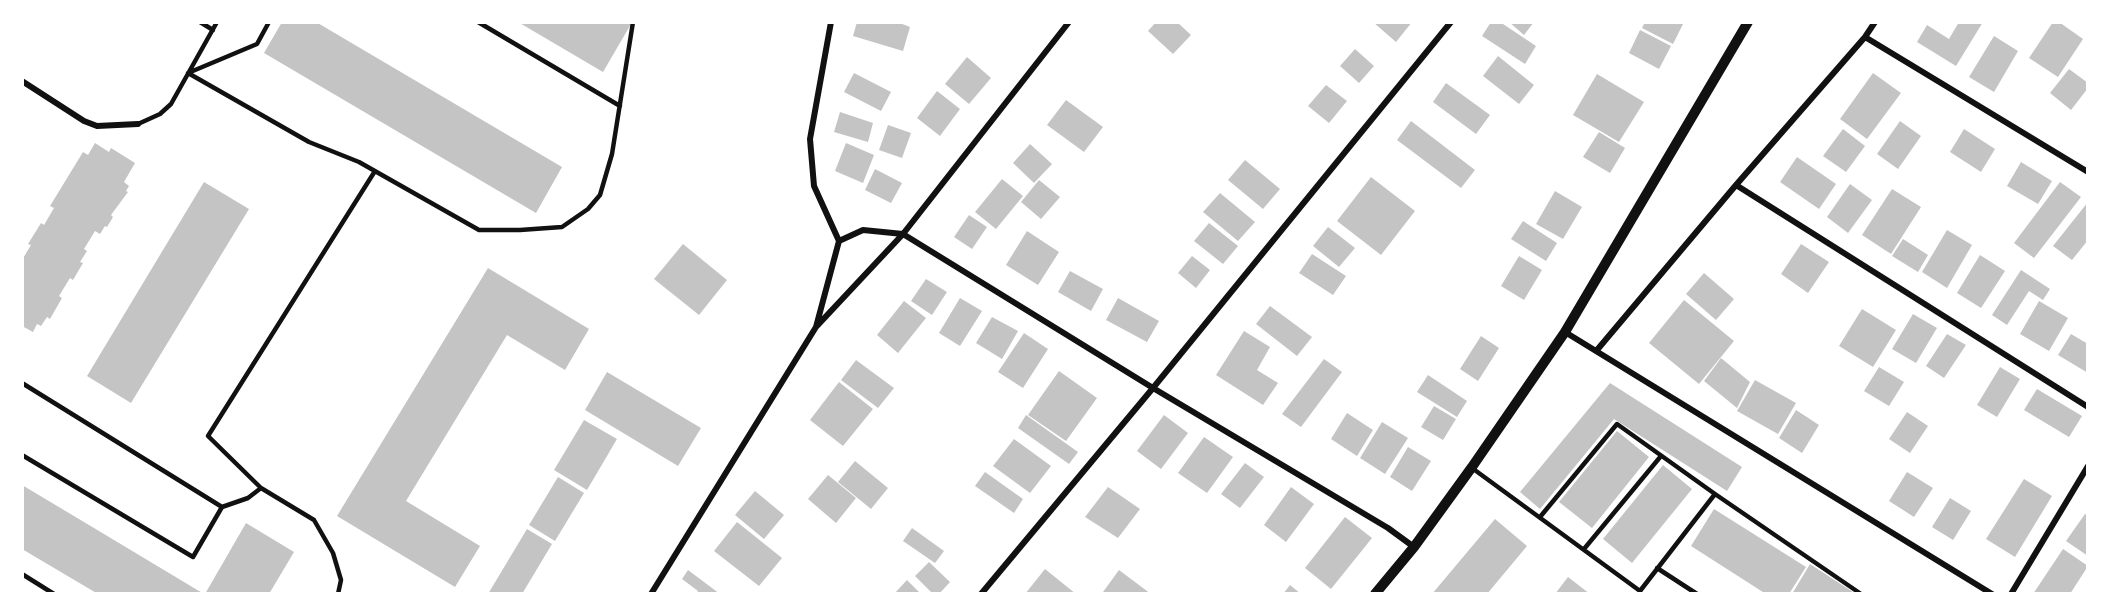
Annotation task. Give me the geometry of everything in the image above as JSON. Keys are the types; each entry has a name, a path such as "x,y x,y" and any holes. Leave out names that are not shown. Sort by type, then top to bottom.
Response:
{"street":[{"path":"816,327 838,241 813,186 810,139 831,22"},
{"path":"651,594 816,327 903,234 1069,22"},
{"path":"981,594 1153,388 1451,22"},
{"path":"1375,594 1414,547 1565,332 1748,22"},
{"path":"1597,350 1865,37 1875,22"},
{"path":"1865,37 2088,172"},
{"path":"22,81 84,121 97,126 138,124"},
{"path":"1736,185 2088,407"},
{"path":"838,241 863,230 903,234 1153,388 1388,528 1414,547"},
{"path":"1565,332 1992,594"},
{"path":"2011,594 2088,466"}],"lane":[{"path":"200,22 213,30"},
{"path":"138,124 160,114 171,104 217,22"},
{"path":"188,73 257,44 269,22"},
{"path":"478,22 620,106"},
{"path":"188,73 309,142 359,162 478,230 562,227 588,209 600,195 612,154 633,22"},
{"path":"339,594 341,580 333,553 314,520 261,488 208,436 375,171"},
{"path":"22,383 222,507"},
{"path":"1540,517 1617,424 1714,494 1861,594"},
{"path":"22,455 193,557 222,507 248,498 261,488"},
{"path":"1584,549 1661,456"},
{"path":"1472,467 1640,591 1714,494"},
{"path":"1657,568 1698,594"},
{"path":"22,574 54,594"}],"building":[{"path":"282,22 316,22 562,167 536,213 264,53"},
{"path":"518,22 628,22 631,24 603,72"},
{"path":"857,22 897,22 910,27 903,51 853,36"},
{"path":"1156,22 1177,22 1191,35 1173,54 1148,31"},
{"path":"1373,22 1412,22 1396,42"},
{"path":"1491,22 1500,22 1536,46 1525,64 1482,36"},
{"path":"1509,22 1534,22 1524,35"},
{"path":"1645,22 1684,22 1673,44 1642,28"},
{"path":"1959,22 1983,22 1956,66 1917,42 1927,25 1949,39"},
{"path":"2053,22 2059,22 2083,39 2058,77 2029,58"},
{"path":"1640,30 1671,46 1659,69 1629,53"},
{"path":"1994,36 2018,51 1994,92 1969,77"},
{"path":"1355,49 1374,66 1359,83 1340,66"},
{"path":"1498,56 1534,85 1519,104 1483,76"},
{"path":"967,57 991,78 969,104 945,84"},
{"path":"2069,69 2088,83 2088,88 2071,110 2050,93"},
{"path":"854,73 891,92 881,111 844,92"},
{"path":"1873,73 1901,93 1867,139 1840,119"},
{"path":"1597,74 1644,102 1619,142 1573,115"},
{"path":"1446,83 1490,115 1476,134 1433,102"},
{"path":"1326,85 1347,101 1329,123 1308,106"},
{"path":"937,91 960,109 940,136 917,118"},
{"path":"1066,100 1103,127 1084,152 1047,125"},
{"path":"840,112 873,123 868,142 834,132"},
{"path":"1411,121 1475,170 1461,188 1397,140"},
{"path":"1900,121 1921,136 1898,169 1877,154"},
{"path":"888,125 911,133 902,158 879,150"},
{"path":"1843,129 1865,146 1846,172 1823,156"},
{"path":"1964,129 1995,149 1981,172 1950,152"},
{"path":"1599,132 1625,148 1610,173 1583,157"},
{"path":"95,143 109,152 111,148 135,163 124,182 129,186 126,191 128,192 111,215 113,217 107,227 105,226 100,234 95,231 84,249 87,251 80,262 83,263 73,280 70,278 59,296 62,298 50,319 47,317 41,326 37,324 33,332 22,326 22,260 31,245 28,244 41,223 44,225 54,208 50,206 83,152 88,155"},
{"path":"846,143 874,155 863,183 835,171"},
{"path":"1030,144 1052,164 1034,183 1013,163"},
{"path":"1797,157 1836,184 1819,209 1780,182"},
{"path":"1245,160 1280,189 1263,209 1228,180"},
{"path":"2021,162 2052,181 2038,204 2007,186"},
{"path":"875,169 902,183 891,203 865,190"},
{"path":"1371,177 1415,211 1381,255 1337,221"},
{"path":"1002,179 1023,196 996,229 975,212"},
{"path":"1039,180 1060,197 1041,219 1021,202"},
{"path":"204,182 249,209 131,403 87,376"},
{"path":"2060,182 2081,197 2034,258 2014,243"},
{"path":"1850,184 1872,200 1848,233 1827,217"},
{"path":"1892,189 1921,207 1891,254 1862,235"},
{"path":"1555,191 1582,207 1563,239 1536,224"},
{"path":"1220,193 1255,222 1238,241 1203,212"},
{"path":"2088,202 2088,240 2072,260 2053,246"},
{"path":"969,215 987,227 972,249 954,237"},
{"path":"1523,221 1557,243 1546,261 1511,239"},
{"path":"1209,223 1238,246 1223,264 1194,241"},
{"path":"1328,227 1355,248 1339,267 1313,246"},
{"path":"1947,230 1972,245 1947,288 1922,272"},
{"path":"1027,231 1059,252 1038,285 1006,265"},
{"path":"1903,239 1928,255 1918,272 1892,256"},
{"path":"683,244 727,280 699,315 654,279"},
{"path":"1801,244 1829,262 1808,293 1781,274"},
{"path":"1312,254 1346,276 1333,295 1299,273"},
{"path":"1980,255 2005,271 1981,308 1957,293"},
{"path":"1192,256 1210,270 1196,288 1178,273"},
{"path":"1519,256 1542,270 1524,300 1501,286"},
{"path":"488,268 589,329 565,370 507,335 406,501 480,546 455,587 337,516"},
{"path":"2021,270 2050,289 2043,300 2029,291 2007,325 1992,315"},
{"path":"1070,271 1103,289 1091,311 1058,292"},
{"path":"1704,273 1734,299 1716,320 1686,294"},
{"path":"926,279 947,292 932,315 911,301"},
{"path":"960,298 982,311 960,346 939,333"},
{"path":"1118,298 1159,321 1147,342 1106,320"},
{"path":"1684,300 1734,341 1699,384 1649,343"},
{"path":"904,301 926,318 898,353 877,335"},
{"path":"2039,301 2068,318 2049,351 2020,334"},
{"path":"1270,306 1312,337 1297,356 1256,324"},
{"path":"1862,309 1896,330 1873,367 1839,346"},
{"path":"1913,314 1937,328 1916,363 1892,349"},
{"path":"992,317 1018,331 1002,359 976,343"},
{"path":"1244,331 1270,347 1257,370 1278,383 1263,405 1216,375"},
{"path":"1024,333 1048,349 1023,388 998,372"},
{"path":"1947,334 1966,345 1944,378 1926,366"},
{"path":"2071,334 2088,344 2088,373 2058,355"},
{"path":"1481,336 1499,348 1478,381 1460,369"},
{"path":"1721,358 1750,382 1737,408 1704,381"},
{"path":"1324,359 1342,372 1301,427 1282,414"},
{"path":"856,360 894,388 878,408 841,380"},
{"path":"1879,367 1904,382 1889,406 1864,391"},
{"path":"2000,367 2020,379 1997,417 1977,405"},
{"path":"1059,371 1097,398 1066,441 1028,415"},
{"path":"607,372 701,428 678,466 585,410"},
{"path":"1428,375 1467,401 1457,417 1417,392"},
{"path":"1755,380 1796,403 1778,434 1737,411"},
{"path":"839,382 873,409 843,446 810,420"},
{"path":"1610,383 1742,467 1727,491 1614,419 1540,509 1520,492"},
{"path":"2037,389 2082,416 2069,437 2024,410"},
{"path":"1434,406 1456,419 1443,440 1421,427"},
{"path":"1796,410 1819,425 1802,453 1779,438"},
{"path":"1907,412 1928,426 1910,453 1889,439"},
{"path":"1347,413 1373,430 1357,456 1331,439"},
{"path":"1026,415 1078,452 1069,464 1018,428"},
{"path":"1164,415 1188,433 1161,469 1137,451"},
{"path":"584,420 617,439 587,490 554,470"},
{"path":"1382,422 1408,438 1385,474 1360,458"},
{"path":"1617,431 1649,457 1592,528 1559,502"},
{"path":"1204,437 1233,457 1207,493 1178,473"},
{"path":"1014,439 1051,466 1030,493 993,466"},
{"path":"1408,447 1431,461 1412,491 1390,477"},
{"path":"855,461 888,488 871,509 838,482"},
{"path":"1245,463 1264,477 1240,508 1221,494"},
{"path":"1663,465 1692,489 1632,563 1603,539"},
{"path":"985,472 1023,499 1014,513 975,486"},
{"path":"1907,472 1933,488 1914,517 1889,501"},
{"path":"828,475 856,498 836,523 808,499"},
{"path":"558,477 584,493 555,541 529,525"},
{"path":"2024,479 2052,496 2015,557 1986,539"},
{"path":"22,485 204,594 98,594 22,549"},
{"path":"1108,487 1140,509 1118,538 1085,517"},
{"path":"1291,487 1314,504 1286,542 1264,525"},
{"path":"755,491 784,515 764,539 735,515"},
{"path":"1950,498 1971,511 1953,540 1932,527"},
{"path":"1714,509 1806,567 1789,594 1766,594 1691,546"},
{"path":"2085,514 2088,516 2088,556 2066,541"},
{"path":"1345,517 1372,538 1331,589 1305,568"},
{"path":"1495,519 1527,546 1487,594 1432,594"},
{"path":"737,522 782,558 759,586 714,551"},
{"path":"246,523 294,552 269,594 205,594"},
{"path":"912,528 944,551 935,563 903,541"},
{"path":"527,529 552,544 522,594 488,594"},
{"path":"2063,549 2088,566 2070,594 2033,594"},
{"path":"929,562 950,582 939,594 933,594 915,576"},
{"path":"1810,564 1856,594 1792,594"},
{"path":"1045,569 1076,594 1025,594"},
{"path":"688,570 720,594 696,594 698,591 682,579"},
{"path":"1119,570 1151,594 1106,594 1103,592"},
{"path":"1568,577 1590,594 1555,594"},
{"path":"907,580 921,594 894,594"},
{"path":"1290,585 1301,594 1283,594"}]}
